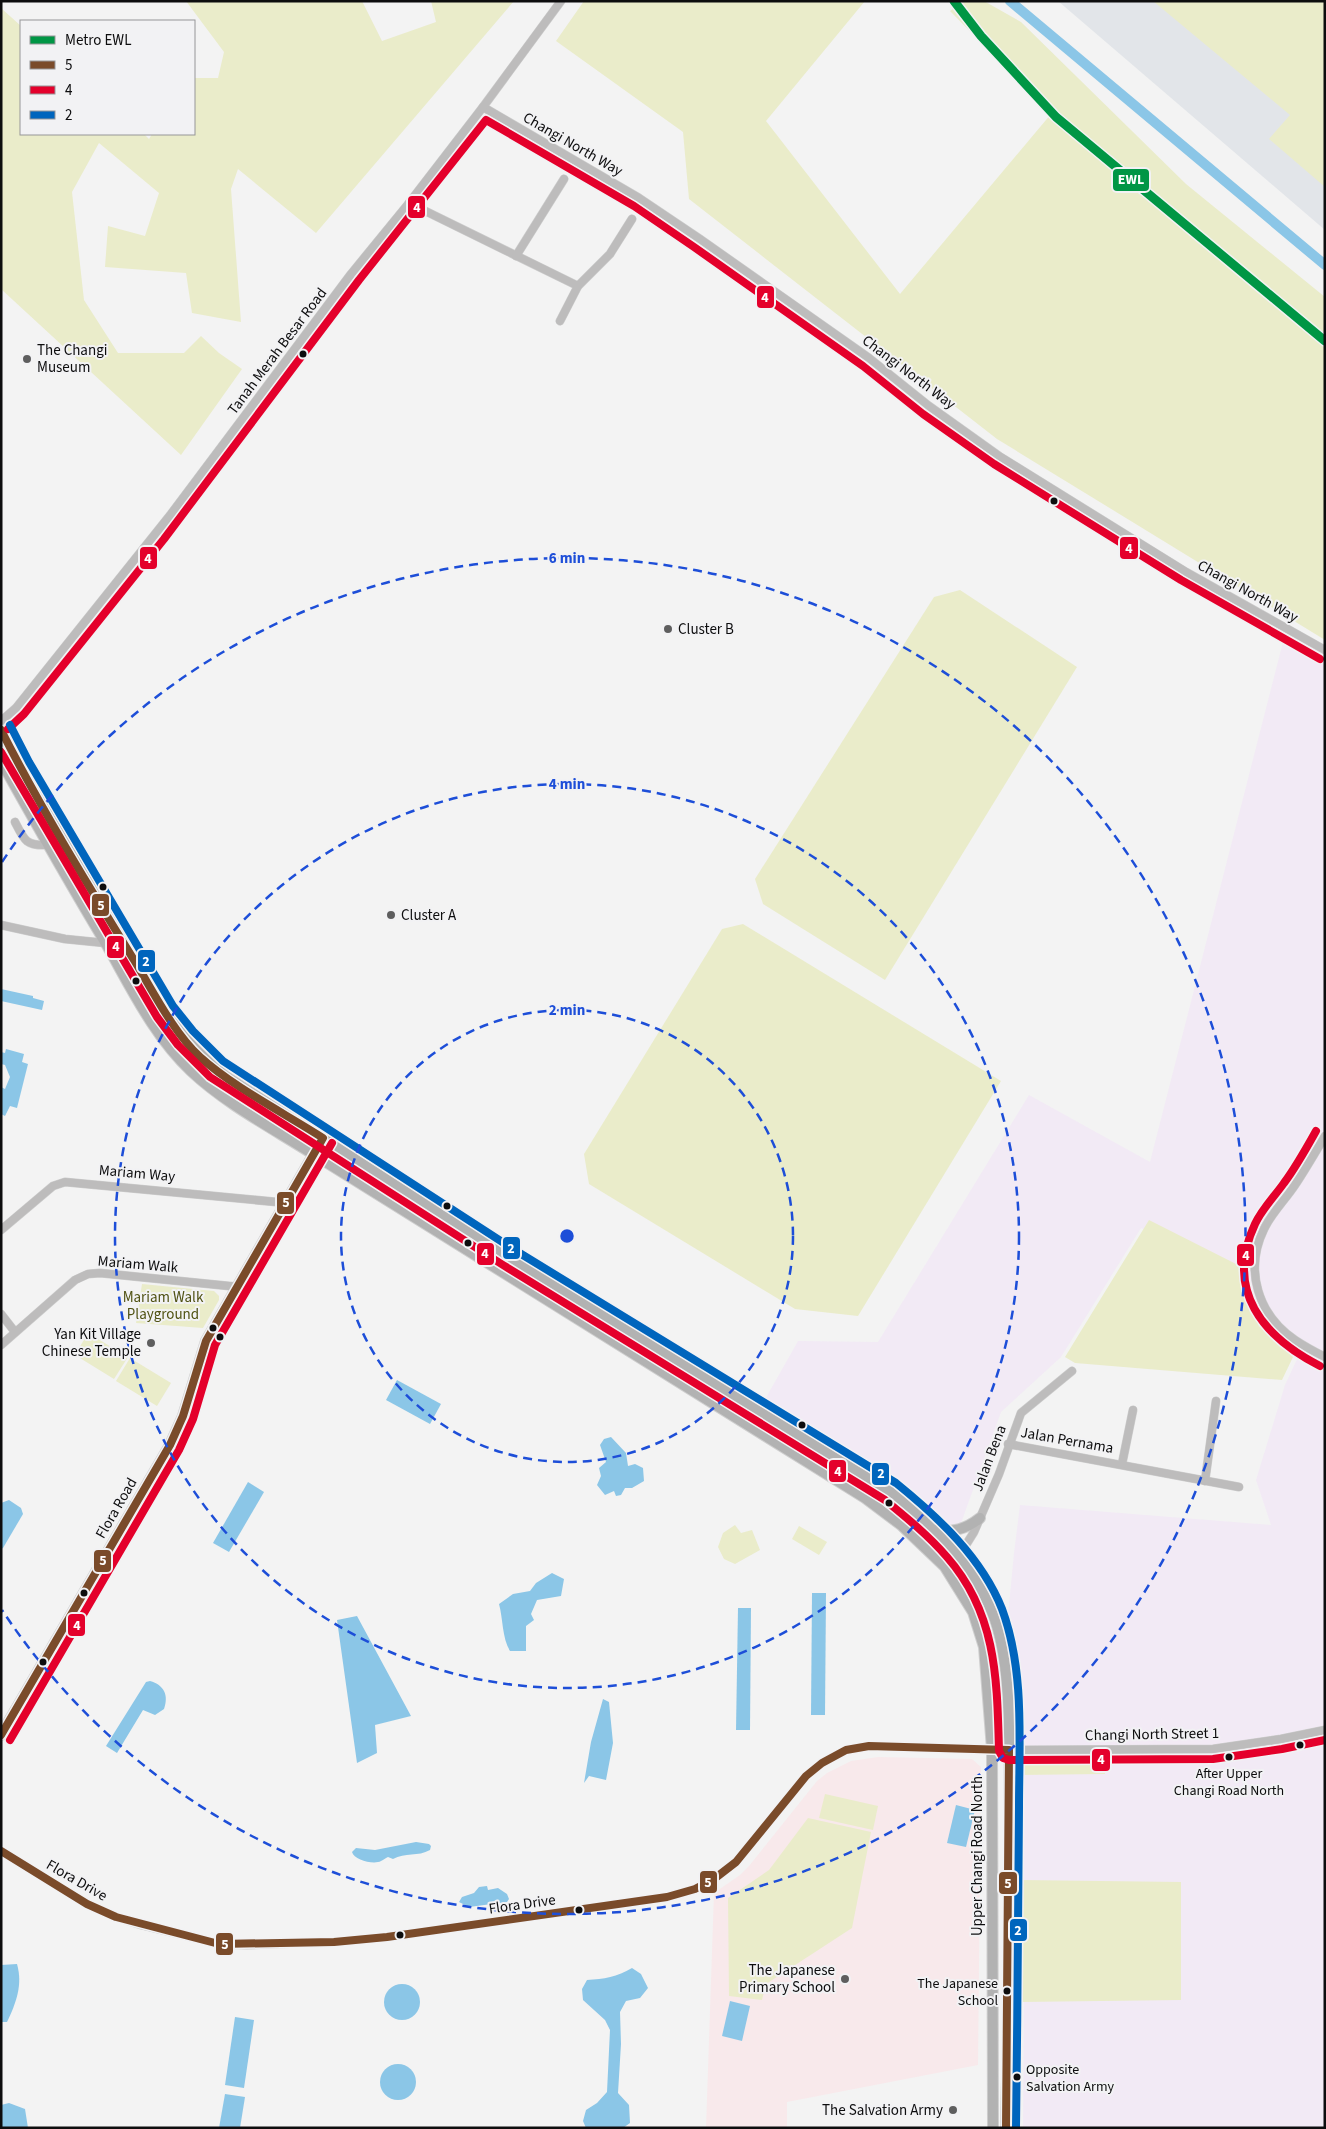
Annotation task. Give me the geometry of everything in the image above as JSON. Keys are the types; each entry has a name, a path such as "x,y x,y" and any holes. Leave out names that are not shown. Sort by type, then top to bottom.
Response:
{"street":[{"name":"Tanah Merah Besar Road","path":"1,721 10,713 156,533 351,274 483,107 561,1"},
{"name":"Changi North Way","path":"483,107 639,198 700,239 869,358 929,406 999,456 1186,572 1325,650"},
{"path":"516,256 564,179"},
{"path":"409,203 578,286"},
{"path":"560,320 578,286 610,254 632,219"},
{"path":"1,714 10,713"},
{"name":"Upper Changi Road North","path":"1,730 20,767 121,939 165,1011 183,1037 200,1056 225,1076 503,1254 891,1492 934,1530 974,1574 994,1617 1002,1649 1006,1678 1009,1750 1006,2128"},
{"name":"Upper Changi Road North","path":"1,761 47,846 142,1009 163,1038 192,1071 240,1107 313,1154 632,1355 865,1498 901,1525 945,1567 973,1612 984,1647 992,1749 993,2128"},
{"path":"15,822 23,839 30,844 47,846"},
{"path":"1,925 65,939 105,943"},
{"path":"1325,1136 1295,1184 1264,1228 1256,1252 1254,1272 1257,1292 1277,1325 1294,1340 1325,1357"},
{"path":"239,1287 323,1138"},
{"name":"Mariam Way","path":"1,1230 53,1186 64,1182 287,1202"},
{"name":"Mariam Walk","path":"1,1345 70,1284 88,1274 100,1273 239,1287"},
{"name":"Flora Road","path":"1,1735 170,1445 183,1416 206,1341 239,1287"},
{"path":"1,1314 16,1332"},
{"path":"632,1355 634,1333"},
{"name":"Jalan Bena","path":"945,1567 959,1556 967,1545 999,1474 1008,1444 1021,1413 1072,1371"},
{"path":"1205,1481 1216,1401"},
{"name":"Jalan Pernama","path":"1122,1464 1133,1410"},
{"name":"Jalan Pernama","path":"1008,1444 1239,1487"},
{"path":"934,1530 955,1531 972,1525 980,1518"},
{"name":"Changi North Street 1","path":"1009,1750 1213,1749 1281,1739 1325,1730"},
{"name":"Flora Drive","path":"1,1851 87,1904 116,1917 219,1944 334,1942 387,1937 661,1898 695,1890 714,1879 736,1862 806,1776 822,1763 846,1750 869,1746 1009,1750"}],"shaded area":[{"path":"1058,1 1325,1 1325,230"},
{"path":"1283,642 1325,644 1325,2128 1023,2128 1024,1998 1021,1856 997,1730 1020,1505 1271,1525 1256,1480 1285,1385 1298,1357 1259,1315 1244,1277 1141,1228 1061,1357 1001,1412 956,1537 763,1403 798,1341 878,1342 1029,1095 1150,1162"},
{"name":"The Japanese Primary School","path":"878,1757 972,1759 981,1767 978,2065 787,2102 787,2128 706,2128 714,1893 740,1875 749,1866 817,1781 827,1773 851,1761"}],"green space":[{"path":"186,1 362,1 382,41 436,22 431,1 514,1 316,233 238,169 231,189 241,322 192,313 186,273 105,267 108,226 145,236 159,193 99,143 72,192 84,300 118,353 184,353 201,336 219,353 242,369 181,455 1,289 1,8 20,25 20,135 145,135 149,139 151,135 195,135 195,78 218,78 224,52"},
{"path":"584,1 865,1 766,121 900,294 1051,114 950,11 964,1 984,1 1021,22 1186,184 1325,297 1325,640 997,439 689,199 683,132 556,41"},
{"path":"1153,1 1325,1 1325,187 1269,139 1290,115"},
{"path":"960,590 1077,667 885,980 763,904 755,879 934,597"},
{"path":"743,924 1001,1081 858,1316 795,1309 589,1184 584,1154 722,929"},
{"path":"1149,1220 1242,1267 1259,1326 1293,1357 1282,1380 1075,1363 1065,1357"},
{"name":"Mariam Walk Playground","path":"142,1284 214,1291 219,1296 219,1300 203,1328 136,1323"},
{"path":"88,1333 128,1357 114,1379 75,1355"},
{"path":"130,1358 171,1383 157,1406 116,1381"},
{"path":"735,1525 741,1533 752,1530 760,1550 735,1564 724,1559 718,1547 723,1533"},
{"path":"799,1526 827,1542 819,1555 792,1539"},
{"path":"1031,1757 1105,1758 1105,1774 1016,1775"},
{"path":"825,1794 878,1806 873,1830 819,1818"},
{"path":"808,1818 871,1832 852,1928 766,1984 762,2000 729,1996 728,1898 769,1870"},
{"path":"1020,1880 1181,1882 1181,2000 1021,2002"}],"water":[{"path":"1,989 33,996 33,998 44,1001 42,1010 1,1001"},
{"path":"6,1049 24,1054 22,1062 28,1064 17,1108 10,1106 5,1116 1,1114 1,1087 5,1089 10,1077 5,1065 1,1064 1,1052 5,1053"},
{"path":"397,1380 441,1404 430,1424 386,1400"},
{"path":"611,1437 626,1453 628,1466 635,1464 643,1468 644,1481 632,1488 625,1488 621,1495 616,1496 614,1491 605,1495 597,1485 601,1476 599,1468 606,1462 600,1445 604,1439"},
{"path":"248,1482 264,1492 229,1552 213,1543"},
{"path":"9,1500 21,1508 23,1514 1,1549 1,1503"},
{"path":"552,1573 564,1579 561,1596 537,1600 531,1614 534,1620 526,1626 526,1651 510,1651 505,1640 499,1604 513,1594 530,1591 536,1583"},
{"path":"812,1593 826,1593 825,1715 811,1715"},
{"path":"738,1608 751,1608 750,1730 736,1730"},
{"path":"357,1616 411,1716 375,1725 377,1753 357,1763 337,1620"},
{"path":"150,1681 159,1685 164,1691 166,1699 164,1709 155,1715 143,1710 117,1753 106,1746 146,1682"},
{"path":"603,1699 609,1702 613,1743 606,1780 589,1776 584,1783 591,1742"},
{"path":"956,1805 975,1810 966,1847 947,1843"},
{"path":"416,1842 429,1844 431,1846 430,1850 393,1859 388,1857 378,1862 365,1861 356,1857 352,1852 356,1848 375,1850"},
{"path":"487,1886 488,1890 498,1888 507,1894 509,1899 507,1902 469,1907 459,1902 462,1897 474,1893 479,1887"},
{"path":"17,1964 19,1987 16,2001 7,2022 1,2022 1,1965"},
{"path":"632,1968 641,1974 648,1988 640,1998 626,2001 620,2012 621,2044 618,2093 629,2105 630,2123 623,2128 586,2128 583,2121 586,2110 597,2103 607,2092 610,2030 605,2020 583,2000 582,1989 587,1980 610,1977"},
{"path":"402,1984 409,1985 415,1989 419,1995 419,2009 415,2015 409,2019 402,2020 395,2019 389,2015 385,2009 384,2002 385,1995 389,1989 395,1985"},
{"path":"730,2001 750,2006 742,2041 722,2036"},
{"path":"235,2017 254,2020 244,2088 225,2085"},
{"path":"398,2064 405,2065 411,2069 415,2075 415,2089 411,2095 405,2099 398,2100 391,2099 385,2095 381,2089 380,2082 381,2075 385,2069 391,2065"},
{"path":"225,2094 245,2097 240,2128 219,2128"},
{"path":"9,2103 25,2109 28,2128 1,2128 1,2105"}],"waterway":[{"path":"1010,1 1325,265"}],"metro line":[{"name":"EWL","path":"954,1 981,36 1056,117 1325,341"}],"transit line":[{"name":"4","path":"8,729 24,714 164,539 359,280 486,120 634,206 863,366 923,414 994,464 1181,580 1320,659"},
{"name":"2","path":"10,725 29,762 173,1006 193,1031 223,1061 513,1249 896,1483 943,1524 971,1556 993,1590 1002,1609 1014,1657 1019,1707 1016,2128"},
{"name":"5","path":"1,730 65,846 181,1036 200,1057 228,1079 323,1138 206,1341 183,1416 170,1445 1,1735"},
{"name":"4","path":"1,752 157,1017 178,1045 210,1077 503,1265 885,1500 933,1542 964,1579 976,1601 985,1625 995,1673 999,1751 1003,1758 1009,1760 1213,1759 1282,1749 1325,1740"},
{"name":"4","path":"1316,1131 1293,1171 1255,1224 1247,1248 1244,1270 1247,1290 1254,1309 1266,1326 1281,1341 1320,1366"},
{"name":"4","path":"10,1740 179,1450 193,1419 215,1345 332,1143"},
{"name":"5","path":"1,1851 87,1904 116,1917 219,1944 334,1942 387,1937 667,1897 695,1889 714,1879 736,1862 806,1776 822,1763 846,1750 869,1746 1009,1750 1006,2128"}],"place":[{"name":"The Changi Museum","path":"27,359"},
{"name":"Cluster B","path":"668,629"},
{"name":"Cluster A","path":"391,915"},
{"name":"Yan Kit Village Chinese Temple","path":"151,1343"},
{"name":"After Upper Changi Road North","path":"1229,1757"},
{"name":"The Japanese Primary School","path":"845,1979"},
{"name":"The Japanese School","path":"1007,1991"},
{"name":"Opposite Salvation Army","path":"1017,2077"},
{"name":"The Salvation Army","path":"953,2110"}]}
